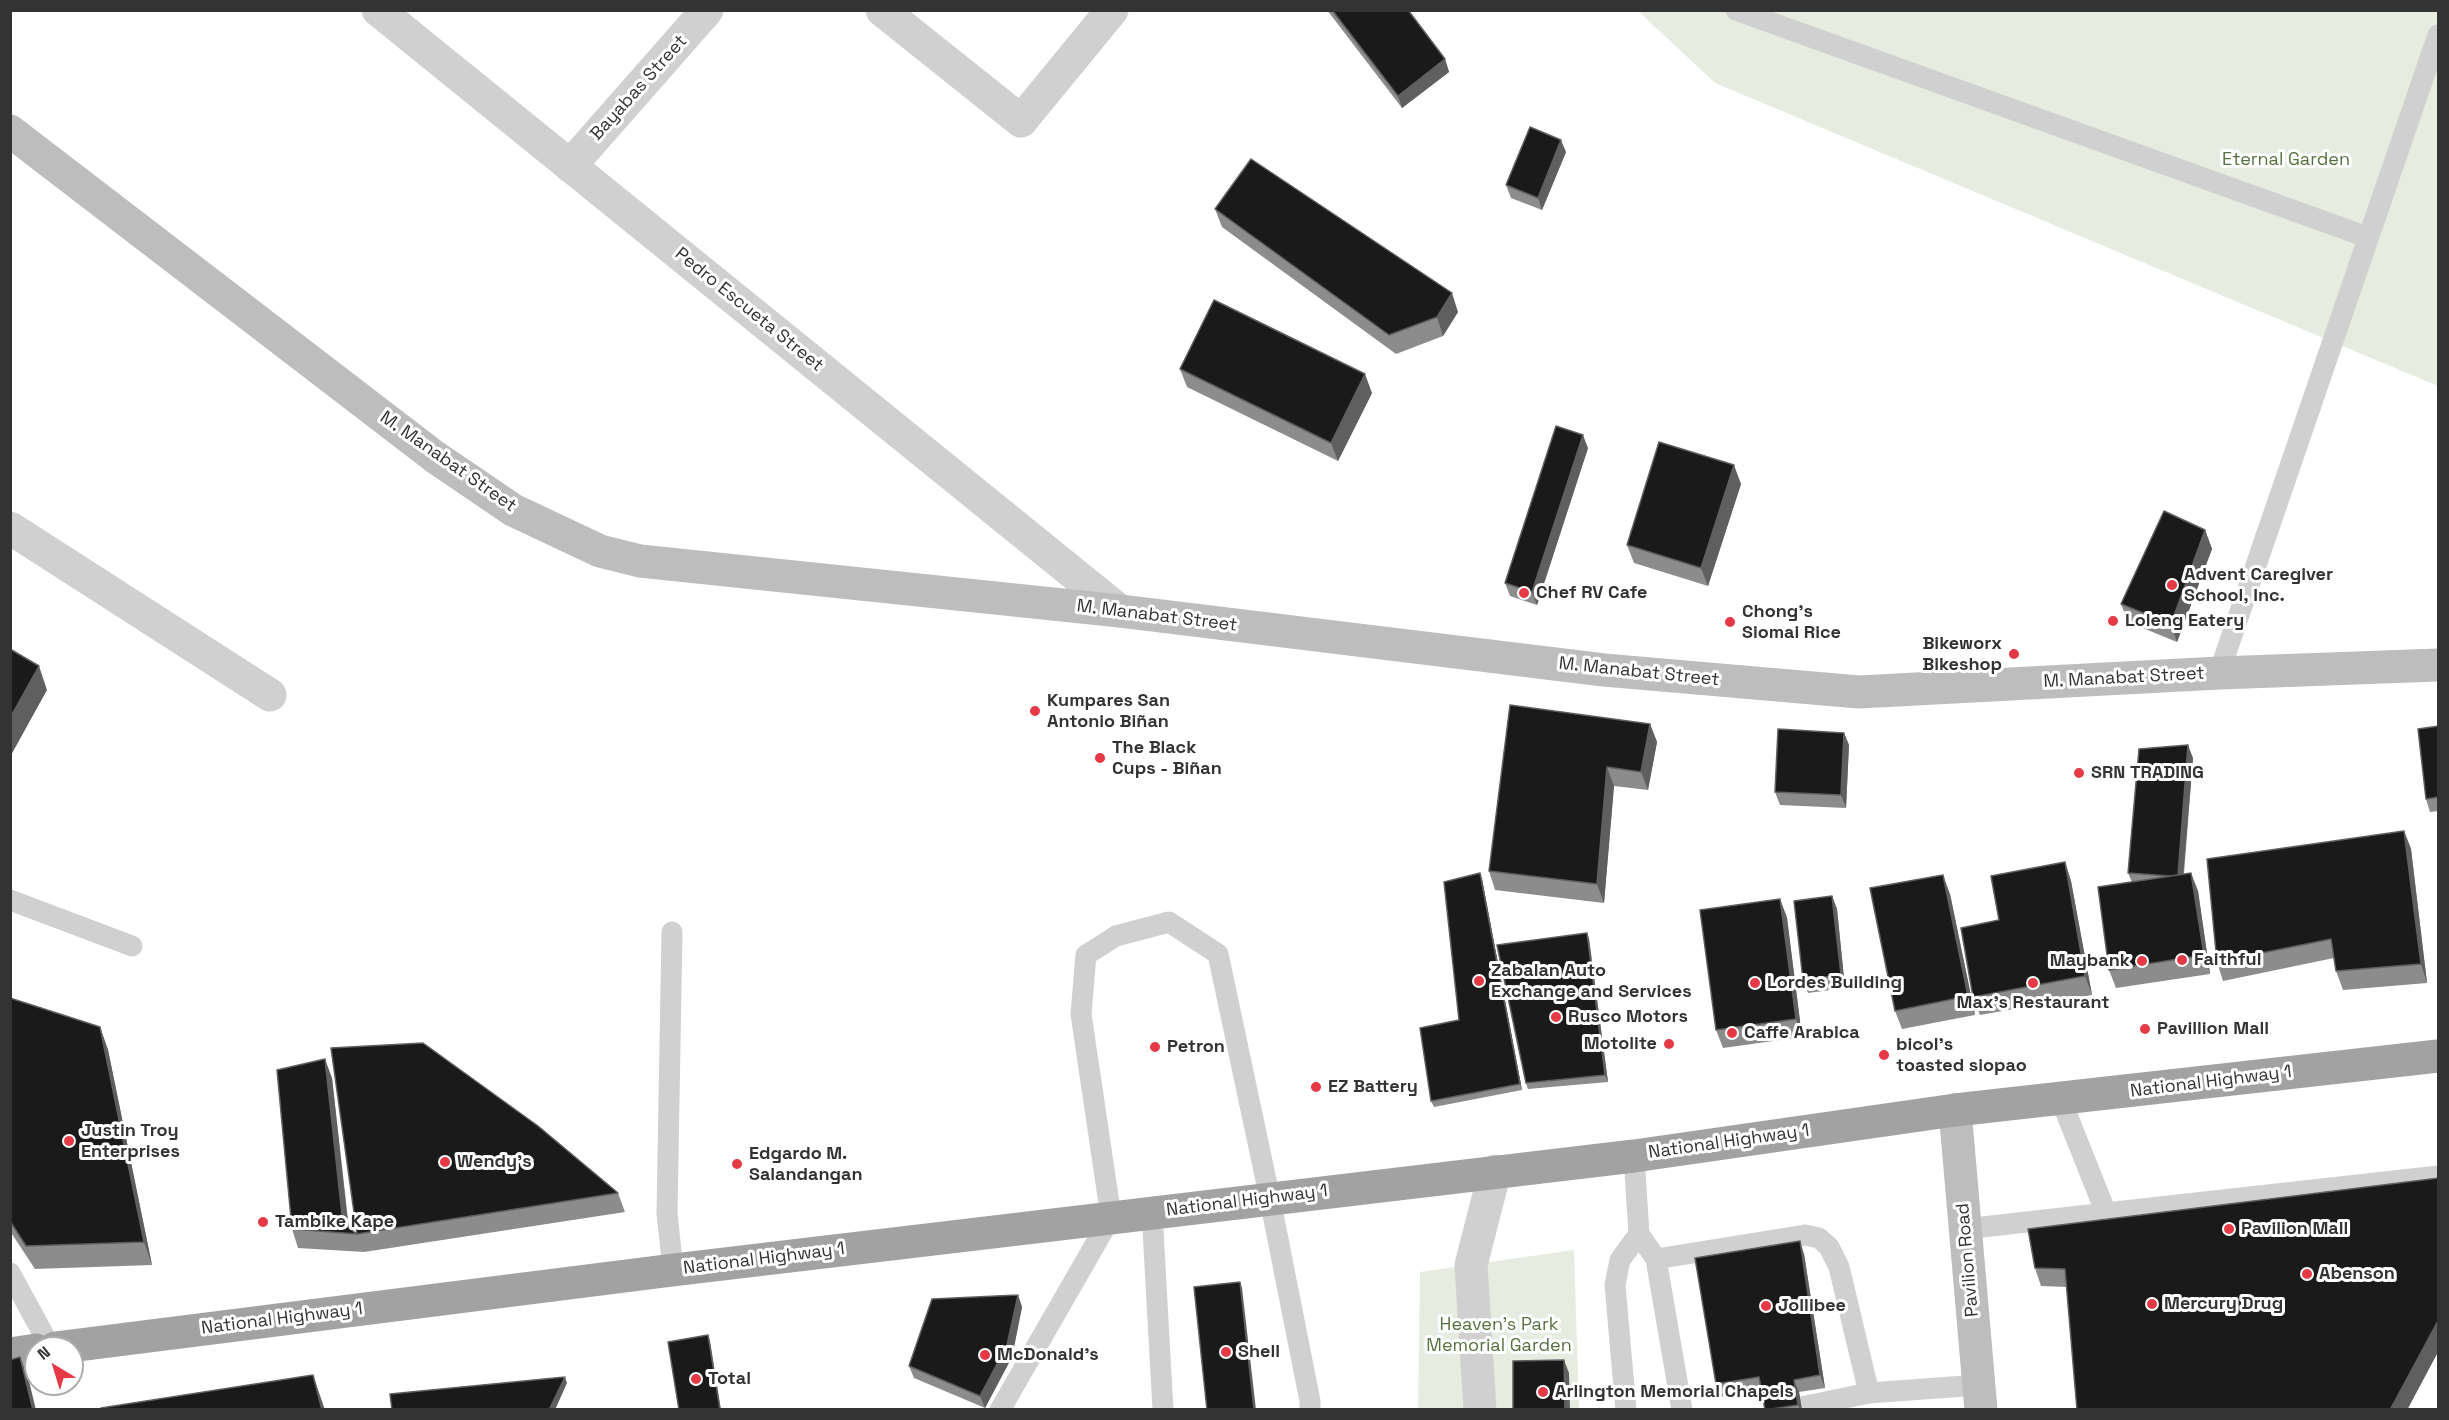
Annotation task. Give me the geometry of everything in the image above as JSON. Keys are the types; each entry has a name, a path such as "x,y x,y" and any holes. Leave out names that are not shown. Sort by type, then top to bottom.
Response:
{"highway":[{"name":"National Highway 1","path":"84,1344 673,1270 1634,1156 1956,1110 2439,1056"}],"main road":[{"name":"M. Manabat Street","path":"10,131 435,457 513,510 600,551 640,561 1120,610 1604,670 1859,692 2219,673 2439,665"},
{"name":"Pavilion Road","path":"1956,1110 1979,1397"}],"street":[{"name":"Pedro Escueta Street","path":"378,10 1120,610"},
{"name":"Bayabas Street","path":"570,166 707,10"},
{"path":"882,10 1021,121 1112,10"},
{"path":"10,528 270,695"},
{"path":"1480,1410 1471,1265 1495,1171"}],"lane":[{"path":"1736,10 2367,237"},
{"path":"2219,673 2367,237 2439,35"},
{"path":"10,900 132,945"},
{"path":"1000,1410 1111,1217 1081,1014 1086,955 1116,936 1169,922 1218,954 1270,1199 1310,1410"},
{"path":"672,932 667,1213 673,1270"},
{"path":"2061,1100 2106,1213"},
{"path":"1634,1156 1639,1234 1656,1259 1682,1410"},
{"path":"1965,1229 2439,1176"},
{"path":"1152,1212 1163,1410"},
{"path":"1626,1410 1615,1285 1620,1260 1639,1234"},
{"path":"1656,1259 1805,1235 1819,1238 1829,1247 1839,1267 1869,1393"},
{"path":"10,1273 46,1336"},
{"path":"1801,1407 1869,1393 1979,1397"}],"green space":[{"name":"Eternal Garden","path":"1638,11 2438,11 2438,386 1715,83"},
{"name":"Heaven's Park Memorial Garden","path":"1574,1250 1579,1409 1418,1410 1420,1272"}],"building":[{"path":"1332,10 1408,10 1445,59 1398,96"},
{"path":"1530,127 1561,140 1538,198 1506,185"},
{"path":"1251,159 1452,293 1437,317 1389,335 1215,209"},
{"path":"1214,300 1365,374 1331,443 1180,369"},
{"path":"1556,426 1583,435 1532,592 1505,583"},
{"path":"1659,442 1734,465 1701,568 1627,545"},
{"path":"2164,511 2205,530 2171,624 2121,604"},
{"path":"10,649 39,666 10,718"},
{"path":"1510,705 1650,724 1641,772 1607,767 1597,884 1489,871"},
{"path":"2439,726 2439,797 2426,799 2418,729"},
{"path":"1778,729 1844,733 1841,795 1775,792"},
{"path":"2188,745 2178,875 2128,873 2139,749"},
{"path":"2404,831 2421,964 2336,971 2331,939 2217,962 2207,859"},
{"path":"2065,862 2085,976 1973,997 1961,928 1999,920 1991,876"},
{"name":"Zabalan Auto Exchange and Services","path":"1480,873 1520,1084 1431,1101 1420,1028 1459,1020 1444,882"},
{"path":"2191,873 2204,955 2109,970 2098,887"},
{"path":"1943,875 1968,996 1895,1011 1870,888"},
{"path":"1832,896 1841,975 1803,980 1794,901"},
{"name":"Lordes Building","path":"1780,899 1796,1019 1716,1030 1700,910"},
{"name":"Rusco Motors","path":"1587,933 1605,1075 1526,1083 1497,945"},
{"name":"Justin Troy Enterprises","path":"10,998 100,1027 144,1242 26,1246 10,1221"},
{"path":"423,1043 538,1126 618,1193 357,1234 331,1048"},
{"path":"325,1059 343,1224 357,1234 292,1229 277,1070"},
{"name":"Pavilion Mall","path":"2439,1178 2439,1319 2390,1410 2077,1410 2065,1269 2035,1268 2028,1229"},
{"path":"1800,1241 1820,1375 1794,1380 1798,1405 1765,1410 1759,1377 1716,1384 1695,1258"},
{"name":"Shell","path":"1240,1282 1254,1410 1207,1410 1194,1287"},
{"name":"McDonald's","path":"1018,1295 1007,1345 980,1396 909,1366 932,1299"},
{"name":"Total","path":"708,1335 720,1410 679,1410 668,1342"},
{"path":"20,1357 24,1373 24,1396 30,1396 33,1410 10,1410 10,1360"},
{"name":"Arlington Memorial Chapels","path":"1564,1360 1565,1410 1513,1410 1513,1361"},
{"path":"313,1375 322,1410 101,1410 101,1408"},
{"path":"565,1377 549,1410 392,1410 390,1394"}],"place":[{"name":"Advent Caregiver School, Inc.","path":"2172,585"},
{"name":"Chef RV Cafe","path":"1524,593"},
{"name":"Loleng Eatery","path":"2113,621"},
{"name":"Chong's Siomai Rice","path":"1730,622"},
{"name":"Bikeworx Bikeshop","path":"2014,654"},
{"name":"Kumpares San Antonio Biñan","path":"1035,711"},
{"name":"The Black Cups - Biñan","path":"1100,758"},
{"name":"SRN TRADING","path":"2079,773"},
{"name":"Faithful","path":"2182,960"},
{"name":"Maybank","path":"2142,961"},
{"name":"Zabalan Auto Exchange and Services","path":"1479,981"},
{"name":"Lordes Building","path":"1755,983"},
{"name":"Max's Restaurant","path":"2033,983"},
{"name":"Rusco Motors","path":"1556,1017"},
{"name":"Pavillion Mall","path":"2145,1029"},
{"name":"Caffe Arabica","path":"1732,1033"},
{"name":"Motolite","path":"1669,1044"},
{"name":"Petron","path":"1155,1047"},
{"name":"bicol's toasted siopao","path":"1884,1055"},
{"name":"EZ Battery","path":"1316,1087"},
{"name":"Justin Troy Enterprises","path":"69,1141"},
{"name":"Wendy's","path":"445,1162"},
{"name":"Edgardo M. Salandangan","path":"737,1164"},
{"name":"Tambike Kape","path":"263,1222"},
{"name":"Pavilion Mall","path":"2229,1229"},
{"name":"Abenson","path":"2307,1274"},
{"name":"Mercury Drug","path":"2152,1304"},
{"name":"Jollibee","path":"1766,1306"},
{"name":"Shell","path":"1226,1352"},
{"name":"McDonald's","path":"985,1355"},
{"name":"Total","path":"696,1379"},
{"name":"Arlington Memorial Chapels","path":"1543,1392"}]}
